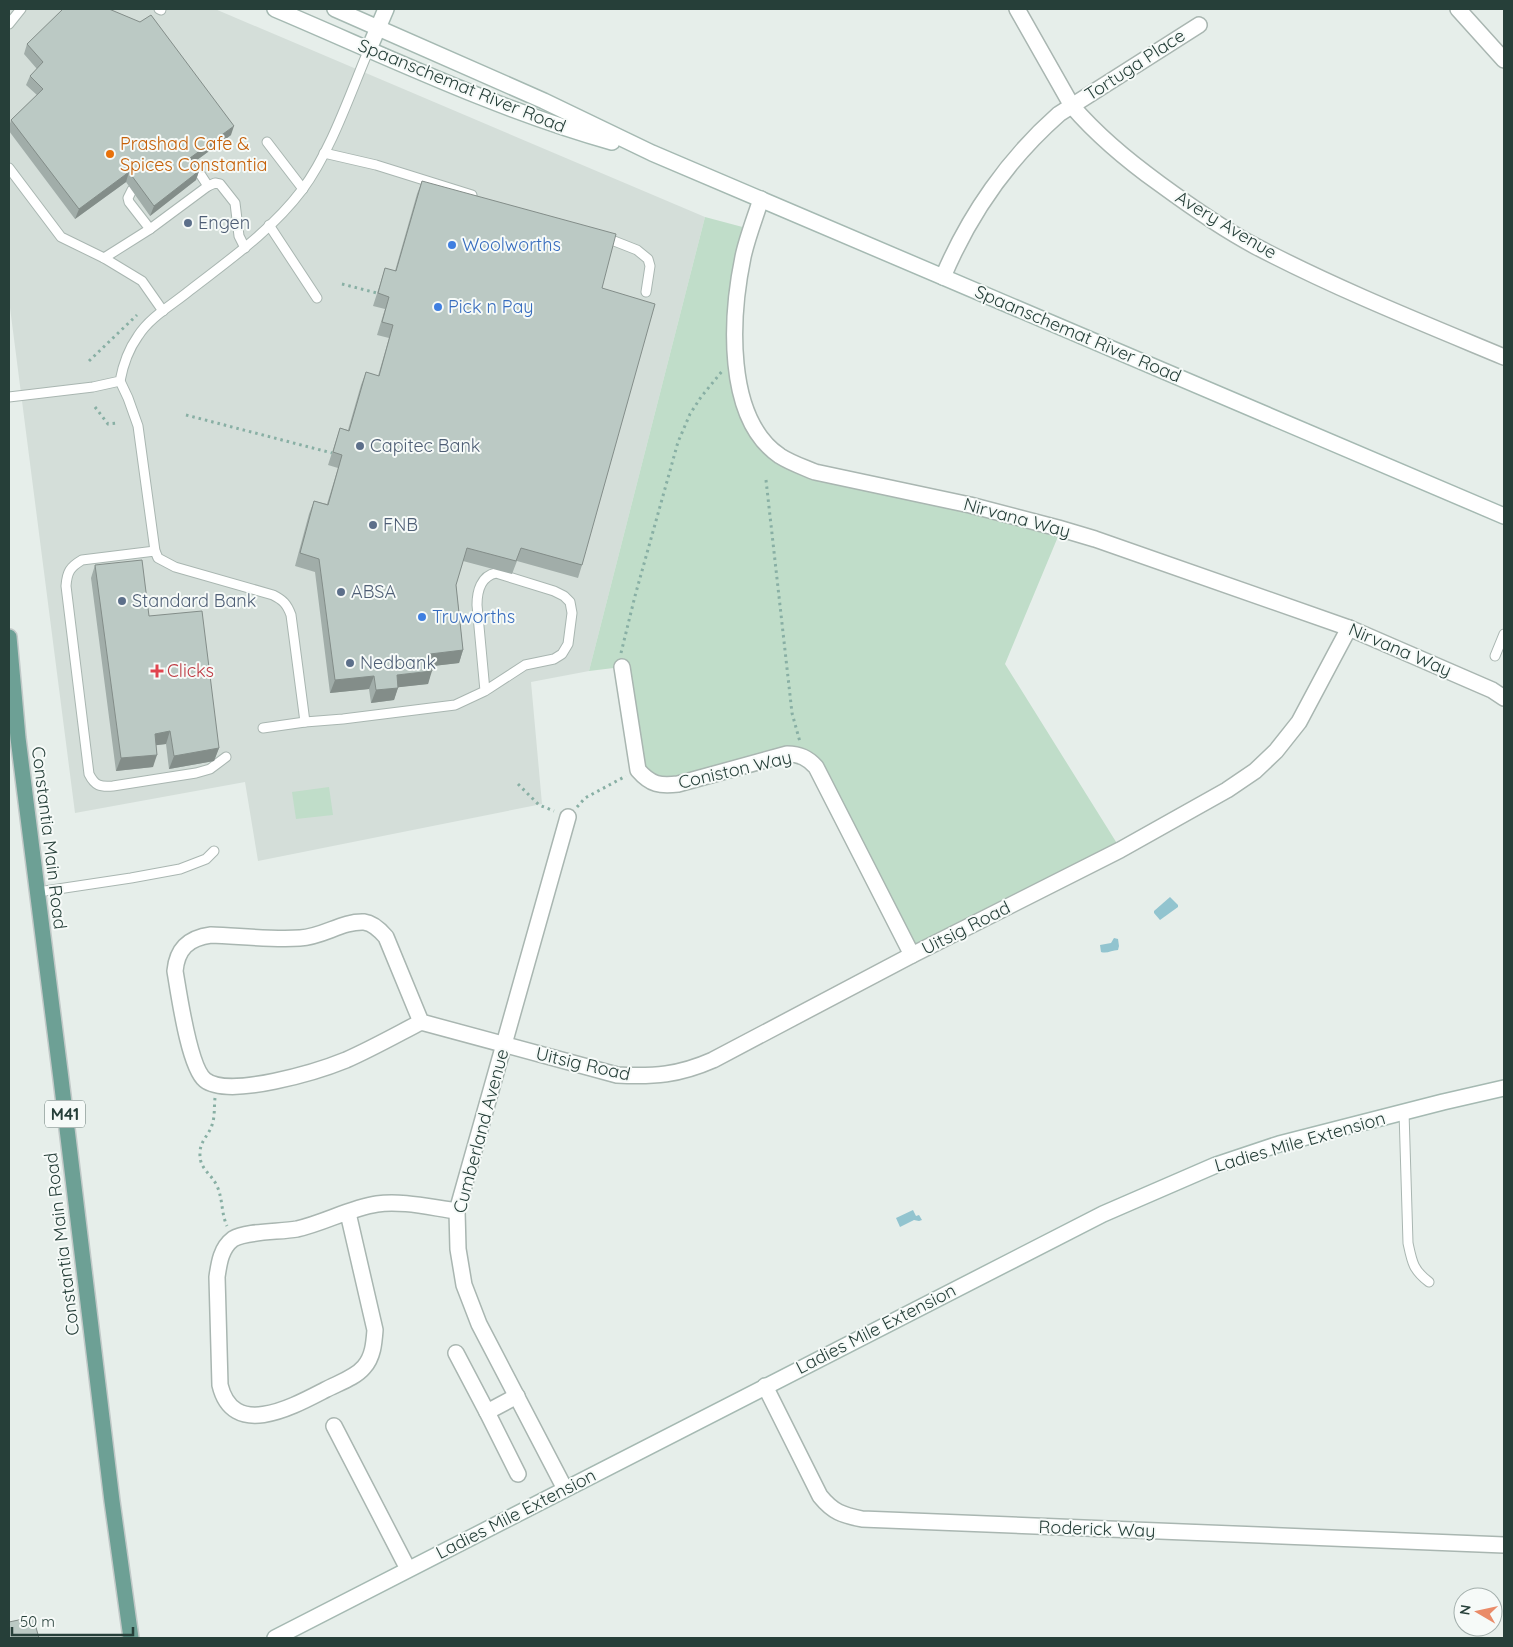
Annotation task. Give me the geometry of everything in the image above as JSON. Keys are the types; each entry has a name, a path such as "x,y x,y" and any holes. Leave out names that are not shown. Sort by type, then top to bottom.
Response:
{"main road":[{"name":"Constantia Main Road","path":"9,637 18,738 110,1491 131,1638"}],"street":[{"name":"Spaanschemat River Road","path":"275,9 477,95 544,121 652,153"},
{"name":"Spaanschemat River Road","path":"335,9 544,101 652,153 1504,516"},
{"path":"369,49 386,9"},
{"name":"Avery Avenue","path":"1017,9 1072,106 1132,163 1197,211 1254,245 1349,292 1504,357"},
{"path":"1458,9 1504,60"},
{"name":"Tortuga Place","path":"944,277 967,229 1003,174 1045,127 1072,106 1199,25"},
{"name":"Nirvana Way","path":"761,199 743,255 733,334 735,361 746,411 756,432 779,456 815,472 970,505 1058,528 1350,628 1492,690 1504,698"},
{"name":"Uitsig Road","path":"421,1022 617,1075 642,1076 684,1071 714,1060 912,955 1120,850 1227,790 1255,771 1276,751 1299,722 1350,628"},
{"path":"622,667 638,770"},
{"name":"Coniston Way","path":"638,770 646,779 654,783 667,785 678,784 788,754 804,757 816,767 912,955"},
{"name":"Cumberland Avenue","path":"565,1489 479,1324 464,1285 458,1249 457,1211 568,817"},
{"path":"353,922 367,922 378,928 386,936 421,1022 345,1060 324,1067 269,1083 220,1087 206,1081 198,1072 192,1054 175,971 176,958 183,948 192,940 211,934 300,938 315,936 353,922"},
{"name":"Ladies Mile Extension","path":"275,1638 1103,1214 1216,1165 1279,1144 1504,1088"},
{"path":"348,1213 375,1330 373,1348 366,1365 356,1374 299,1404 280,1411 260,1416 243,1413 230,1406 223,1397 220,1385 217,1276 219,1262 224,1249 232,1240 243,1235 299,1229 348,1213 376,1204 391,1202 457,1211"},
{"path":"456,1353 518,1474"},
{"name":"Roderick Way","path":"765,1386 820,1496 829,1507 843,1516 862,1519 1504,1545"},
{"path":"487,1412 517,1396"},
{"path":"334,1426 408,1569"}],"lane":[{"path":"9,24 21,9"},
{"path":"305,722 291,615 282,599 165,563 158,558 155,551 138,426 120,382 123,365 138,335 152,319 245,248 269,226 302,189 324,153 369,49"},
{"path":"266,142 302,189"},
{"path":"324,153 376,165 485,199"},
{"path":"193,163 208,186"},
{"path":"9,168 12,175 61,237 104,258 142,281 164,311"},
{"path":"104,258 150,229 208,186 215,184 220,184 236,203 239,236 245,248"},
{"path":"132,190 128,198 129,202 150,229"},
{"path":"269,226 317,298"},
{"path":"595,234 645,254 650,266 646,292"},
{"path":"9,397 120,382"},
{"path":"155,551 82,560 71,566 67,575 66,586 89,774 93,782 102,787 113,786 196,773 210,769 226,757"},
{"path":"263,728 455,704 485,691 525,666 562,654 568,644 572,613 570,602 564,596 554,591 496,573 485,578 477,593 477,605 485,691"},
{"path":"1495,656 1504,634"},
{"path":"38,892 180,869 206,859 214,851"},
{"path":"1404,1112 1408,1243 1412,1262 1419,1274 1429,1282"}],"path":[{"path":"342,284 377,293"},
{"path":"89,361 137,315"},
{"path":"622,667 620,658 627,625 678,442 690,414 701,397 718,373 735,361"},
{"path":"95,407 108,424 119,423"},
{"path":"186,415 332,453"},
{"path":"766,480 792,713 804,757"},
{"path":"568,817 585,798 638,770"},
{"path":"518,784 539,805"},
{"path":"220,1087 215,1099 212,1126 203,1139 200,1152 201,1165 216,1183 221,1197 222,1215 226,1226 243,1235"}],"shaded area":[{"path":"9,9 215,9 705,217 589,671 531,682 542,804 258,861 245,782 75,813 9,300"}],"green space":[{"path":"705,217 750,229 742,253 739,369 765,440 804,466 1062,527 1005,664 1118,845 912,955 804,757 678,784 646,779 622,667 589,671"},
{"path":"329,787 333,815 296,819 292,792"}],"water":[{"path":"1170,897 1178,907 1160,920 1154,911"},
{"path":"1114,938 1118,939 1118,950 1101,952 1100,945 1111,943"},
{"path":"913,1210 916,1216 919,1215 922,1220 914,1220 900,1227 896,1218"}],"building":[{"path":"63,9 109,9 140,22 151,15 234,126 190,158 199,171 154,206 129,172 79,209 11,120 43,89 30,76 43,62 27,44"},
{"path":"422,181 616,234 602,288 655,304 582,565 521,548 516,561 467,548 456,585 463,650 430,654 432,671 397,675 398,688 376,690 374,676 335,680 319,559 300,553 314,501 328,505 342,455 333,452 340,428 349,431 366,372 379,376 393,325 382,322 389,297 378,293 385,268 396,271"},
{"path":"142,560 149,616 202,611 219,748 174,756 170,731 155,734 157,755 121,758 95,565"},
{"path":"33,1617 39,1638 9,1638 9,1622"}],"place":[{"name":"Prashad Cafe & Spices Constantia","path":"110,154"},
{"name":"Engen","path":"188,223"},
{"name":"Woolworths","path":"452,245"},
{"name":"Pick n Pay","path":"438,307"},
{"name":"Capitec Bank","path":"360,446"},
{"name":"FNB","path":"373,525"},
{"name":"ABSA","path":"341,592"},
{"name":"Standard Bank","path":"122,601"},
{"name":"Truworths","path":"422,617"},
{"name":"Nedbank","path":"350,663"},
{"name":"Clicks","path":"157,671"}]}
